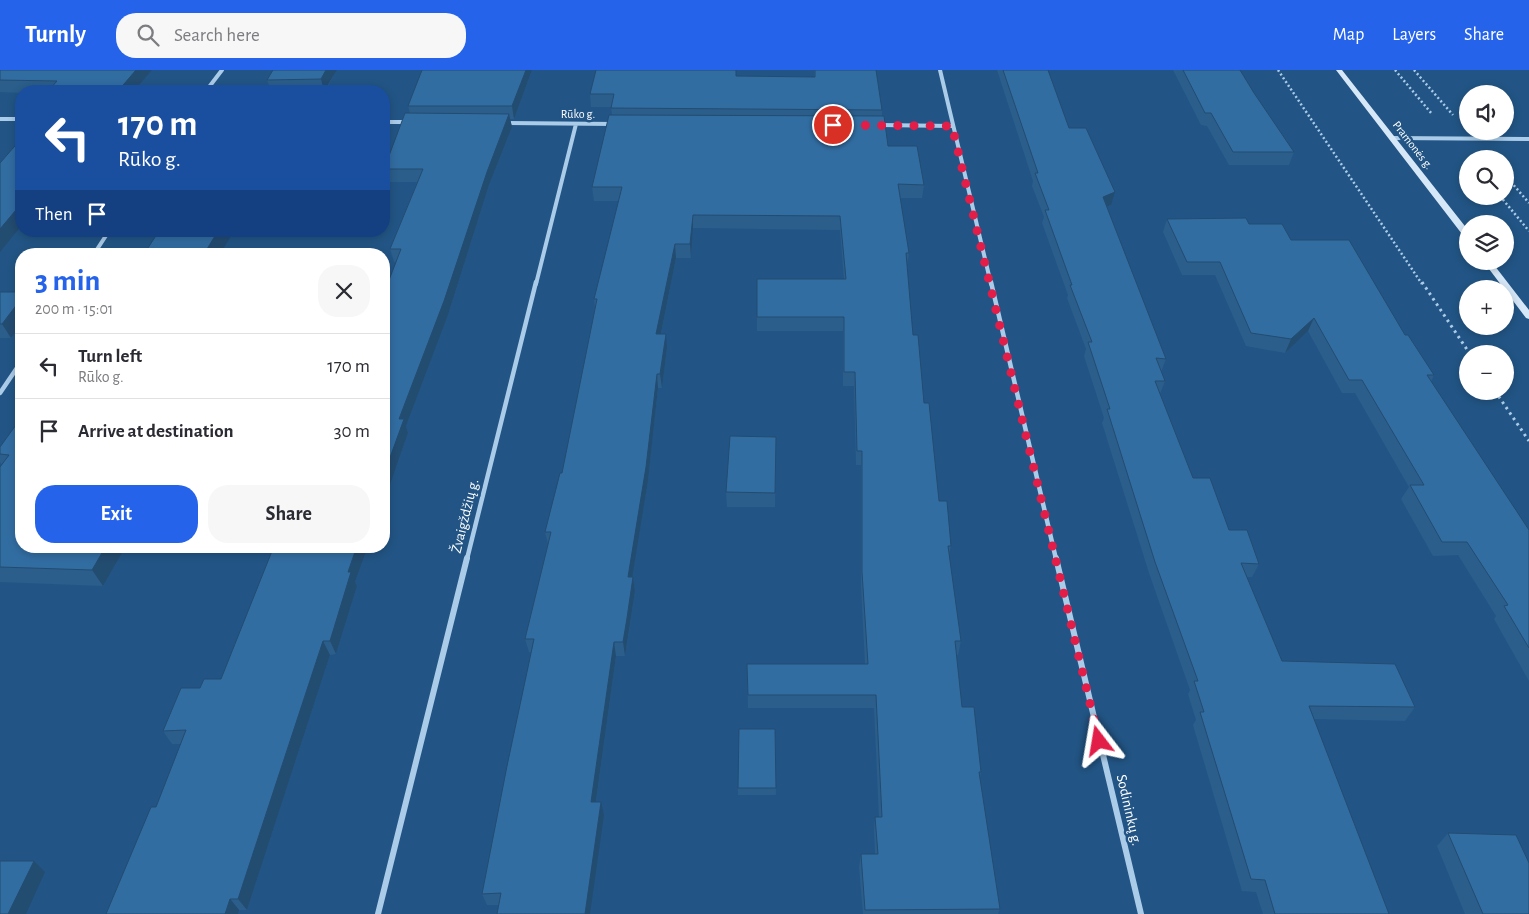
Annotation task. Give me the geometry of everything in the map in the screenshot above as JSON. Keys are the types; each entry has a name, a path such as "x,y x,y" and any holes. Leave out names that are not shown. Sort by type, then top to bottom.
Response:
{"main road":[{"name":"Pramonės g.","path":"1339,70 1459,224"},
{"path":"1494,270 1529,316"}],"street":[{"path":"211,85 222,70"},
{"name":"Sodininkų g.","path":"940,70 1141,914"},
{"path":"0,119 15,119"},
{"path":"390,122 413,122"},
{"name":"Rūko g.","path":"499,123 616,124"},
{"name":"Žvaigždžių g.","path":"378,914 576,124"},
{"path":"873,125 952,126"},
{"path":"1392,138 1529,139"},
{"path":"98,248 105,237"},
{"path":"0,393 15,371"}],"path":[{"path":"1278,70 1464,345"},
{"path":"1414,70 1456,118"},
{"path":"1514,186 1529,203"},
{"path":"1507,205 1529,231"},
{"path":"1501,400 1529,442"}],"building":[{"path":"0,70 136,70 123,85 53,85 57,81 0,80"},
{"path":"273,70 326,70 321,79 267,80"},
{"path":"422,70 526,70 512,106 408,106"},
{"path":"596,70 736,70 736,76 815,77 815,70 876,70 882,110 611,108 614,94 590,94"},
{"path":"1003,70 1048,70 1069,128 1086,128 1115,192 1103,197 1166,359 1156,358 1165,381 1155,381 1193,478 1210,478 1229,530 1247,530 1259,564 1241,563 1282,661 1395,664 1415,707 1309,706 1389,914 1275,914 1265,880 1251,879 1200,712 1204,712 1194,681 1198,681 1155,562 1107,409 1110,409 1088,342 1092,342 1070,285 1072,285 1045,210 1049,210 1035,173 1038,173"},
{"path":"1183,70 1240,70 1294,152 1233,152 1211,113 1205,113"},
{"path":"405,113 509,114 487,172 444,301 399,419 404,419 390,458 390,277 401,249 390,249 423,169 390,169 390,153"},
{"path":"609,115 884,116 888,146 917,146 924,185 898,184 909,253 906,253 913,335 918,335 924,403 929,403 939,501 947,501 951,546 948,546 961,641 955,641 962,707 974,707 981,772 979,772 1000,909 865,910 861,854 878,854 875,817 882,817 876,695 748,695 747,664 868,664 862,572 862,451 857,451 855,372 844,372 844,317 757,317 757,279 846,279 840,216 693,215 690,244 675,244 656,334 666,334 660,374 657,374 646,467 628,577 633,577 627,618 623,642 614,642 591,802 601,802 585,914 497,914 501,893 482,894 534,639 525,639 551,532 545,532 560,473 562,473 597,299 594,299 622,187 592,187"},
{"path":"15,146 15,211 0,229 0,163"},
{"path":"1246,218 1249,224 1282,224 1291,240 1349,240 1405,335 1408,335 1434,375 1427,375 1529,530 1529,648 1504,606 1508,605 1467,542 1442,542 1410,485 1424,485 1362,380 1349,380 1314,318 1291,339 1251,333 1220,262 1187,262 1167,219"},
{"path":"155,237 214,237 208,248 148,248"},
{"path":"0,292 15,292 15,307 2,324 0,324"},
{"path":"15,426 15,553 102,553 92,570 0,567 0,467 9,455 0,454 0,447"},
{"path":"730,436 776,437 775,493 726,492"},
{"path":"271,553 355,553 348,572 351,572 330,641 323,641 238,899 230,899 225,914 106,914 151,807 156,807 186,730 163,731 181,688 200,688 204,679 221,679"},
{"path":"739,729 775,729 776,788 738,788"},
{"path":"1448,833 1516,835 1529,863 1529,914 1483,914"},
{"path":"0,861 34,861 8,914 0,914"}],"route":[{"path":"833,125 952,126 1099,741"}]}
